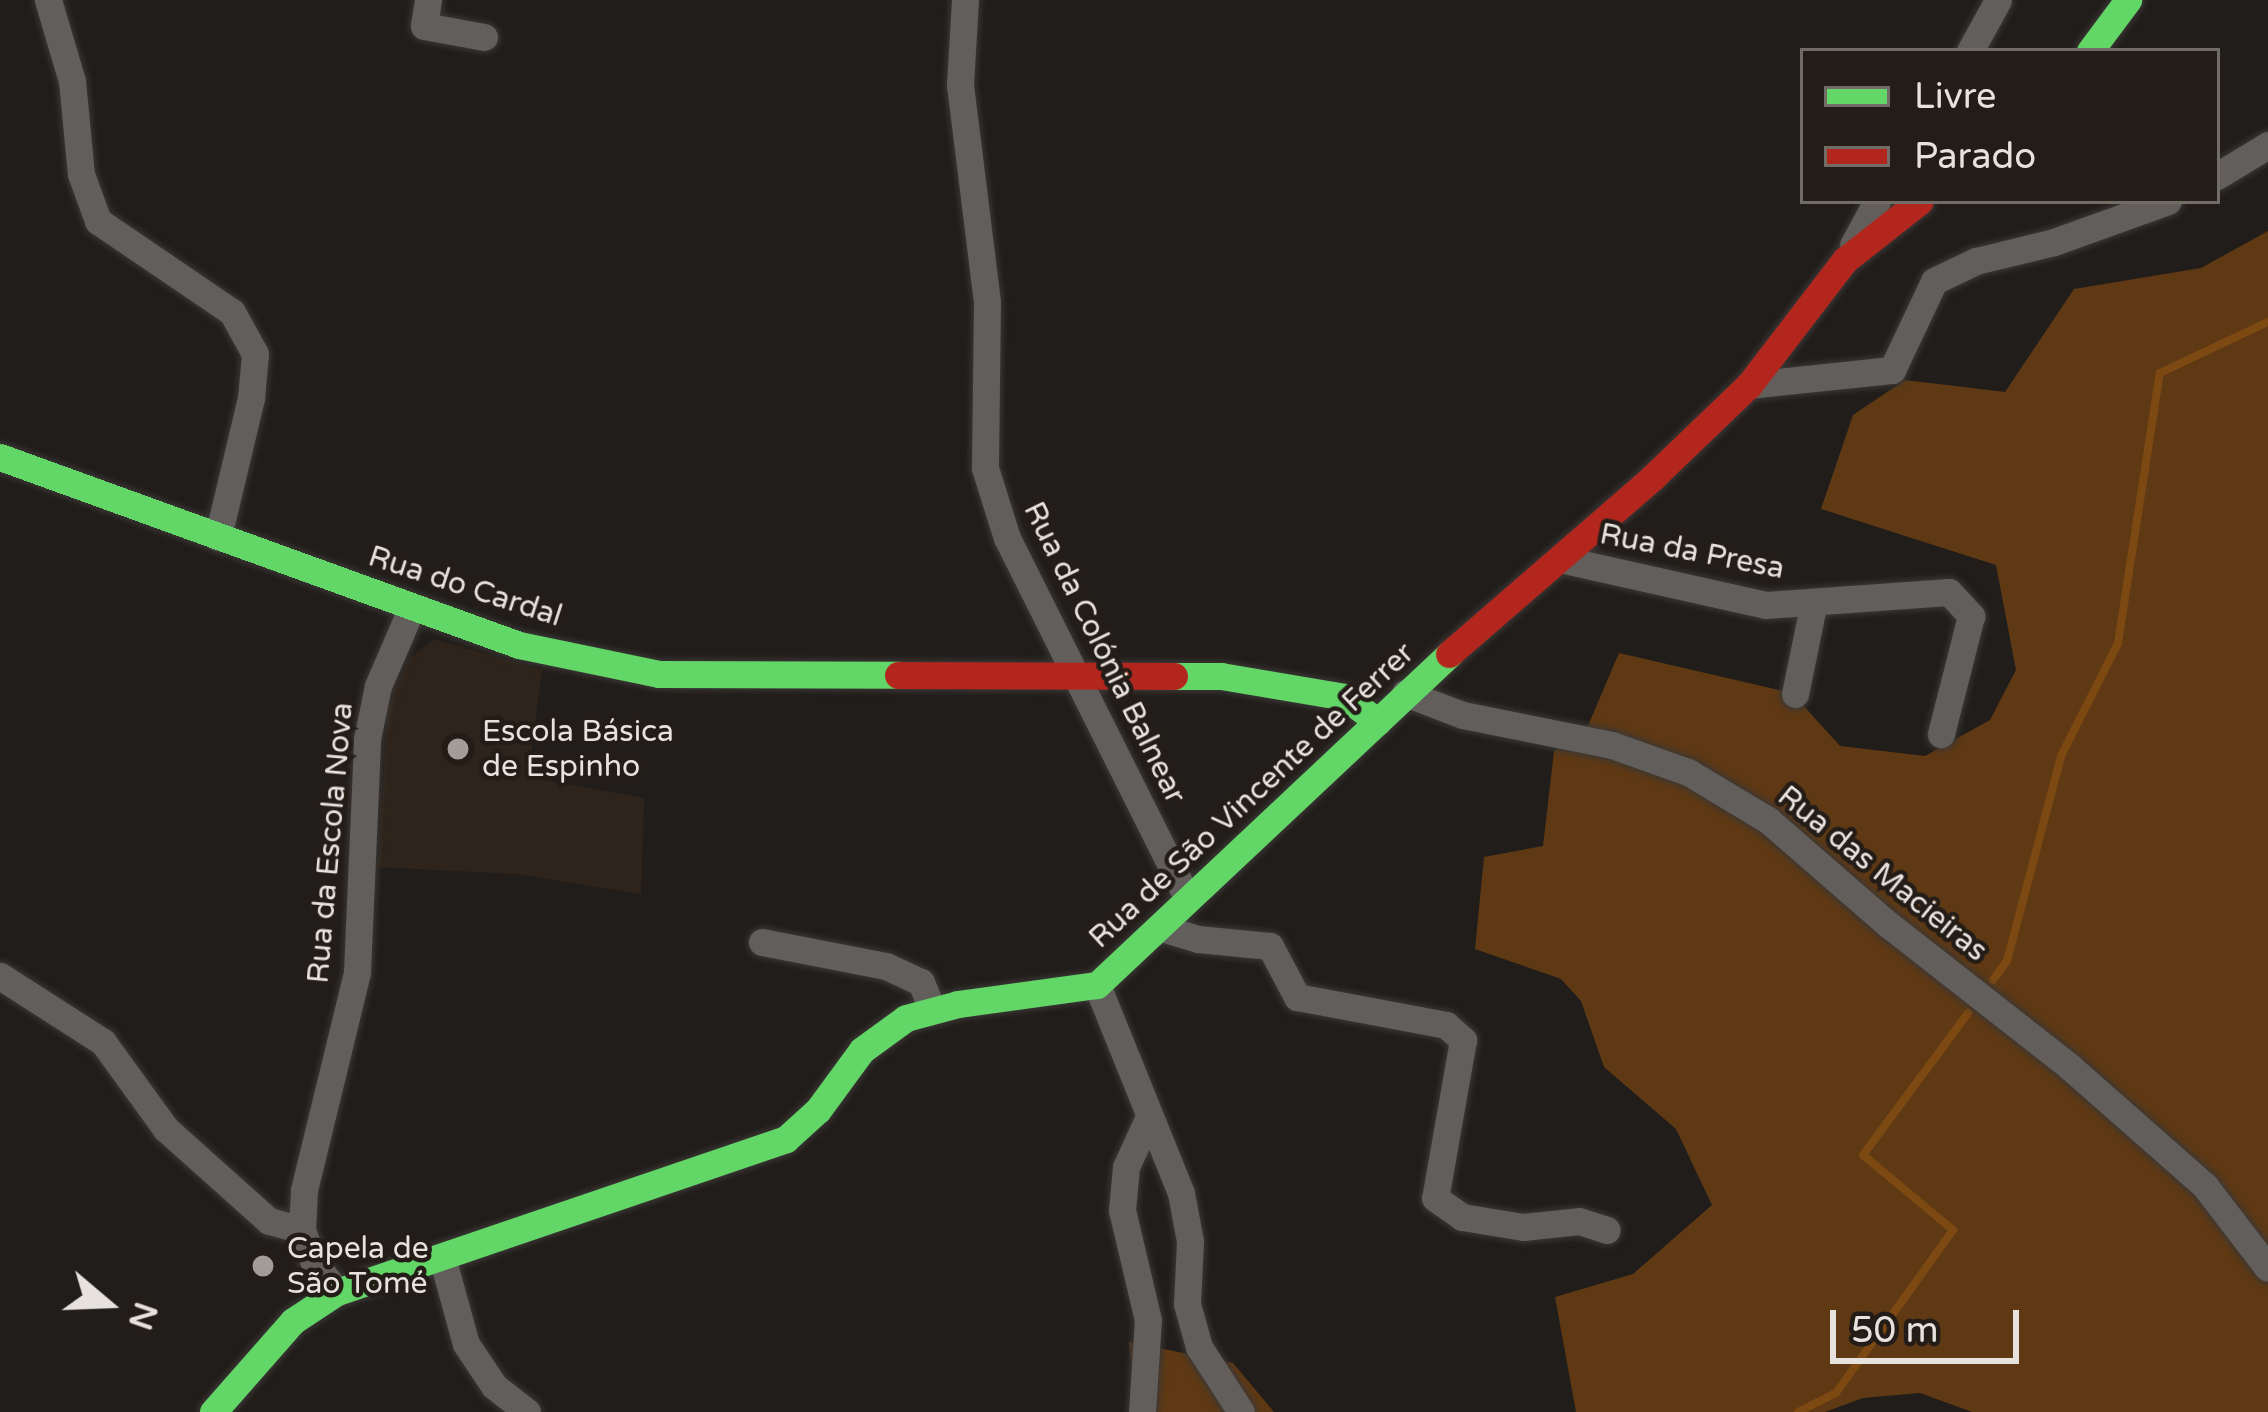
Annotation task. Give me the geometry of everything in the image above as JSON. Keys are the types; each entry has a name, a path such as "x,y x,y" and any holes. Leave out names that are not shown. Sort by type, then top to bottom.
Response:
{"street":[{"path":"48,0 72,81 80,175 98,221 232,312 255,354 251,398 218,537"},
{"path":"428,0 424,26 484,37"},
{"name":"Rua da Colónia Balnear","path":"964,0 960,85 987,302 986,468 1006,538 1187,897"},
{"path":"1972,48 1998,0"},
{"path":"2092,48 2128,0"},
{"path":"2220,174 2268,145"},
{"path":"1845,260 1875,204"},
{"name":"Rua de São Vincente de Ferrer","path":"213,1412 293,1321 337,1292 786,1138 804,1126 883,1030 932,1010 1096,985 1162,928 1187,897 1406,693 1749,385 1845,260 1916,204"},
{"path":"1749,385 1892,370 1934,281 1976,261 2054,242 2160,204"},
{"name":"Rua do Cardal","path":"0,457 519,645 658,674 1221,676 1345,697 1378,722"},
{"name":"Rua da Presa","path":"1560,559 1766,605 1813,606 1949,592 1971,616 1941,734"},
{"name":"Rua da Presa","path":"1795,694 1813,606"},
{"name":"Rua da Escola Nova","path":"302,1230 304,1190 357,972 367,739 378,686 412,607"},
{"name":"Rua das Macieiras","path":"1406,693 1463,715 1612,746 1688,772 1768,820 2205,1186 2268,1268"},
{"path":"1162,928 1270,946 1297,997 1446,1024 1463,1040 1435,1198 1462,1216 1523,1228 1579,1221 1607,1231"},
{"path":"762,942 886,966 922,982 932,1010"},
{"path":"0,976 103,1042 166,1130 269,1221 302,1230 314,1263 337,1292"},
{"path":"1096,985 1180,1193 1190,1241 1187,1304 1199,1347 1241,1412"},
{"path":"1142,1412 1148,1320 1122,1210 1126,1166 1147,1120"},
{"path":"442,1257 466,1344 494,1386 527,1412"}],"shaded area":[{"path":"2268,231 2268,1412 1972,1412 1920,1393 1863,1398 1825,1412 1576,1412 1555,1297 1633,1274 1712,1205 1676,1129 1604,1067 1581,1001 1561,979 1475,949 1484,857 1543,846 1554,751 1587,728 1619,653 1792,693 1840,746 1925,756 1990,720 2016,670 1996,565 1821,509 1853,415 1905,380 2005,392 2074,289 2201,268"},
{"name":"Escola Básica de Espinho","path":"434,639 542,670 528,777 644,798 641,894 516,874 378,867 388,705 411,657"},
{"path":"1129,1342 1233,1363 1274,1412 1136,1412"}],"waterway":[{"path":"1993,980 2007,961 2061,756 2118,643 2160,373 2268,322"},
{"path":"1798,1412 1836,1393 1953,1230 1863,1155 1968,1013"}],"traffic: fast":[{"path":"2092,48 2128,0"},
{"path":"0,457 519,645 659,674 898,675"},
{"path":"213,1412 293,1321 337,1292 786,1139 818,1110 862,1050 906,1018 958,1004 1097,985 1449,654"},
{"path":"1174,676 1221,676 1345,697 1378,722"}],"traffic: jam":[{"path":"1449,654 1653,477 1749,385 1845,260 1916,204"},
{"path":"898,675 1174,676"}],"place":[{"name":"Escola Básica de Espinho","path":"458,749"},
{"name":"Capela de São Tomé","path":"263,1266"}]}
